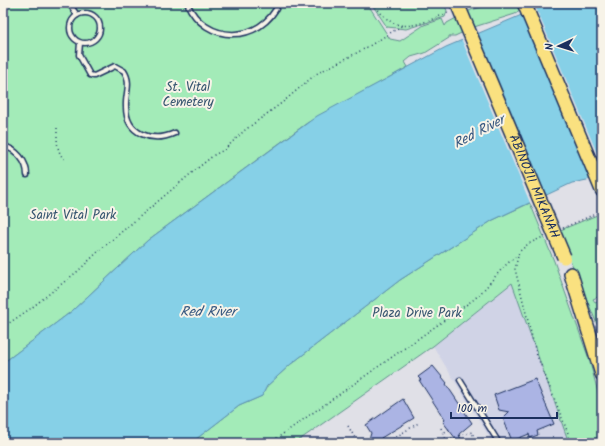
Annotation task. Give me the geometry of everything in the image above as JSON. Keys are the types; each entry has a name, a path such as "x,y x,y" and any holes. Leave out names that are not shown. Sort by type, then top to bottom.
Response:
{"main road":[{"path":"524,3 602,190"},
{"name":"ABINOJII MIKANAH","path":"460,6 602,348"},
{"path":"571,274 602,374"}],"lane":[{"path":"69,3 77,15"},
{"path":"187,3 194,16 204,26 224,34 246,33 266,21 274,13 279,3"},
{"path":"81,13 92,14 99,22 100,26 98,36 95,40 85,44 80,43 72,37 70,33 70,23 77,15 81,13"},
{"path":"80,43 79,56 90,75 94,76 115,66 124,71 128,80 125,106 127,119 138,133 143,136 158,138 175,133"},
{"path":"3,146 12,149 19,155 24,163 27,175"},
{"path":"460,380 499,443"}],"path":[{"path":"374,3 392,23 403,26"},
{"path":"3,327 36,305 78,271 100,250 194,171 214,155 224,150 245,130 283,102 316,74 366,48 403,26 420,23 460,6 475,3"},
{"path":"57,128 57,144 61,156 65,160"},
{"path":"558,230 602,211"},
{"path":"270,443 473,300 481,294 503,267 517,256 528,244 551,233"},
{"path":"517,256 516,276 536,352 572,443"},
{"path":"386,443 420,422"},
{"path":"348,426 358,443"},
{"path":"441,428 447,441"},
{"path":"443,433 449,429"},
{"path":"436,443 447,441 472,432 475,440"}],"shaded area":[{"path":"512,283 545,374 573,443 493,443 433,346"}],"green space":[{"path":"3,3 367,3 390,39 400,41 424,25 442,19 445,26 447,23 471,10 495,3 545,3 523,9 515,14 474,27 455,36 449,36 449,38 425,53 411,57 405,62 408,67 307,123 148,240 72,311 3,363"},
{"path":"371,3 444,3 447,11 445,17 406,29 387,27"},
{"name":"Plaza Drive Park","path":"530,203 554,261 589,359 602,407 602,443 569,443 512,283 433,346 295,443 191,443 239,406 262,396 267,386 291,364 400,280 493,220"},
{"path":"602,213 602,294 593,299 595,302 602,299 598,301 600,306 602,305 602,336 558,231"}],"water":[{"name":"Red River","path":"550,3 602,3 602,172 587,180 572,183 493,220 400,280 291,364 267,386 262,396 239,406 191,443 3,443 3,363 72,311 148,240 317,116 446,47"}],"pier":[{"path":"536,8 602,165 602,174 522,14"},
{"path":"474,33 544,198 531,205 461,38"}],"building":[{"path":"433,366 447,383 446,384 472,423 459,434 462,443 459,443 443,422 445,420 419,380 421,380 418,377"},
{"path":"535,379 554,424 537,431 538,435 530,438 529,434 512,441 503,418 509,412 499,410 494,395"},
{"path":"403,399 414,418 381,438 384,443 368,443 371,433 366,425"}],"park label":[{"name":"St. Vital Cemetery","path":"188,94"},
{"name":"Saint Vital Park","path":"73,215"}]}
